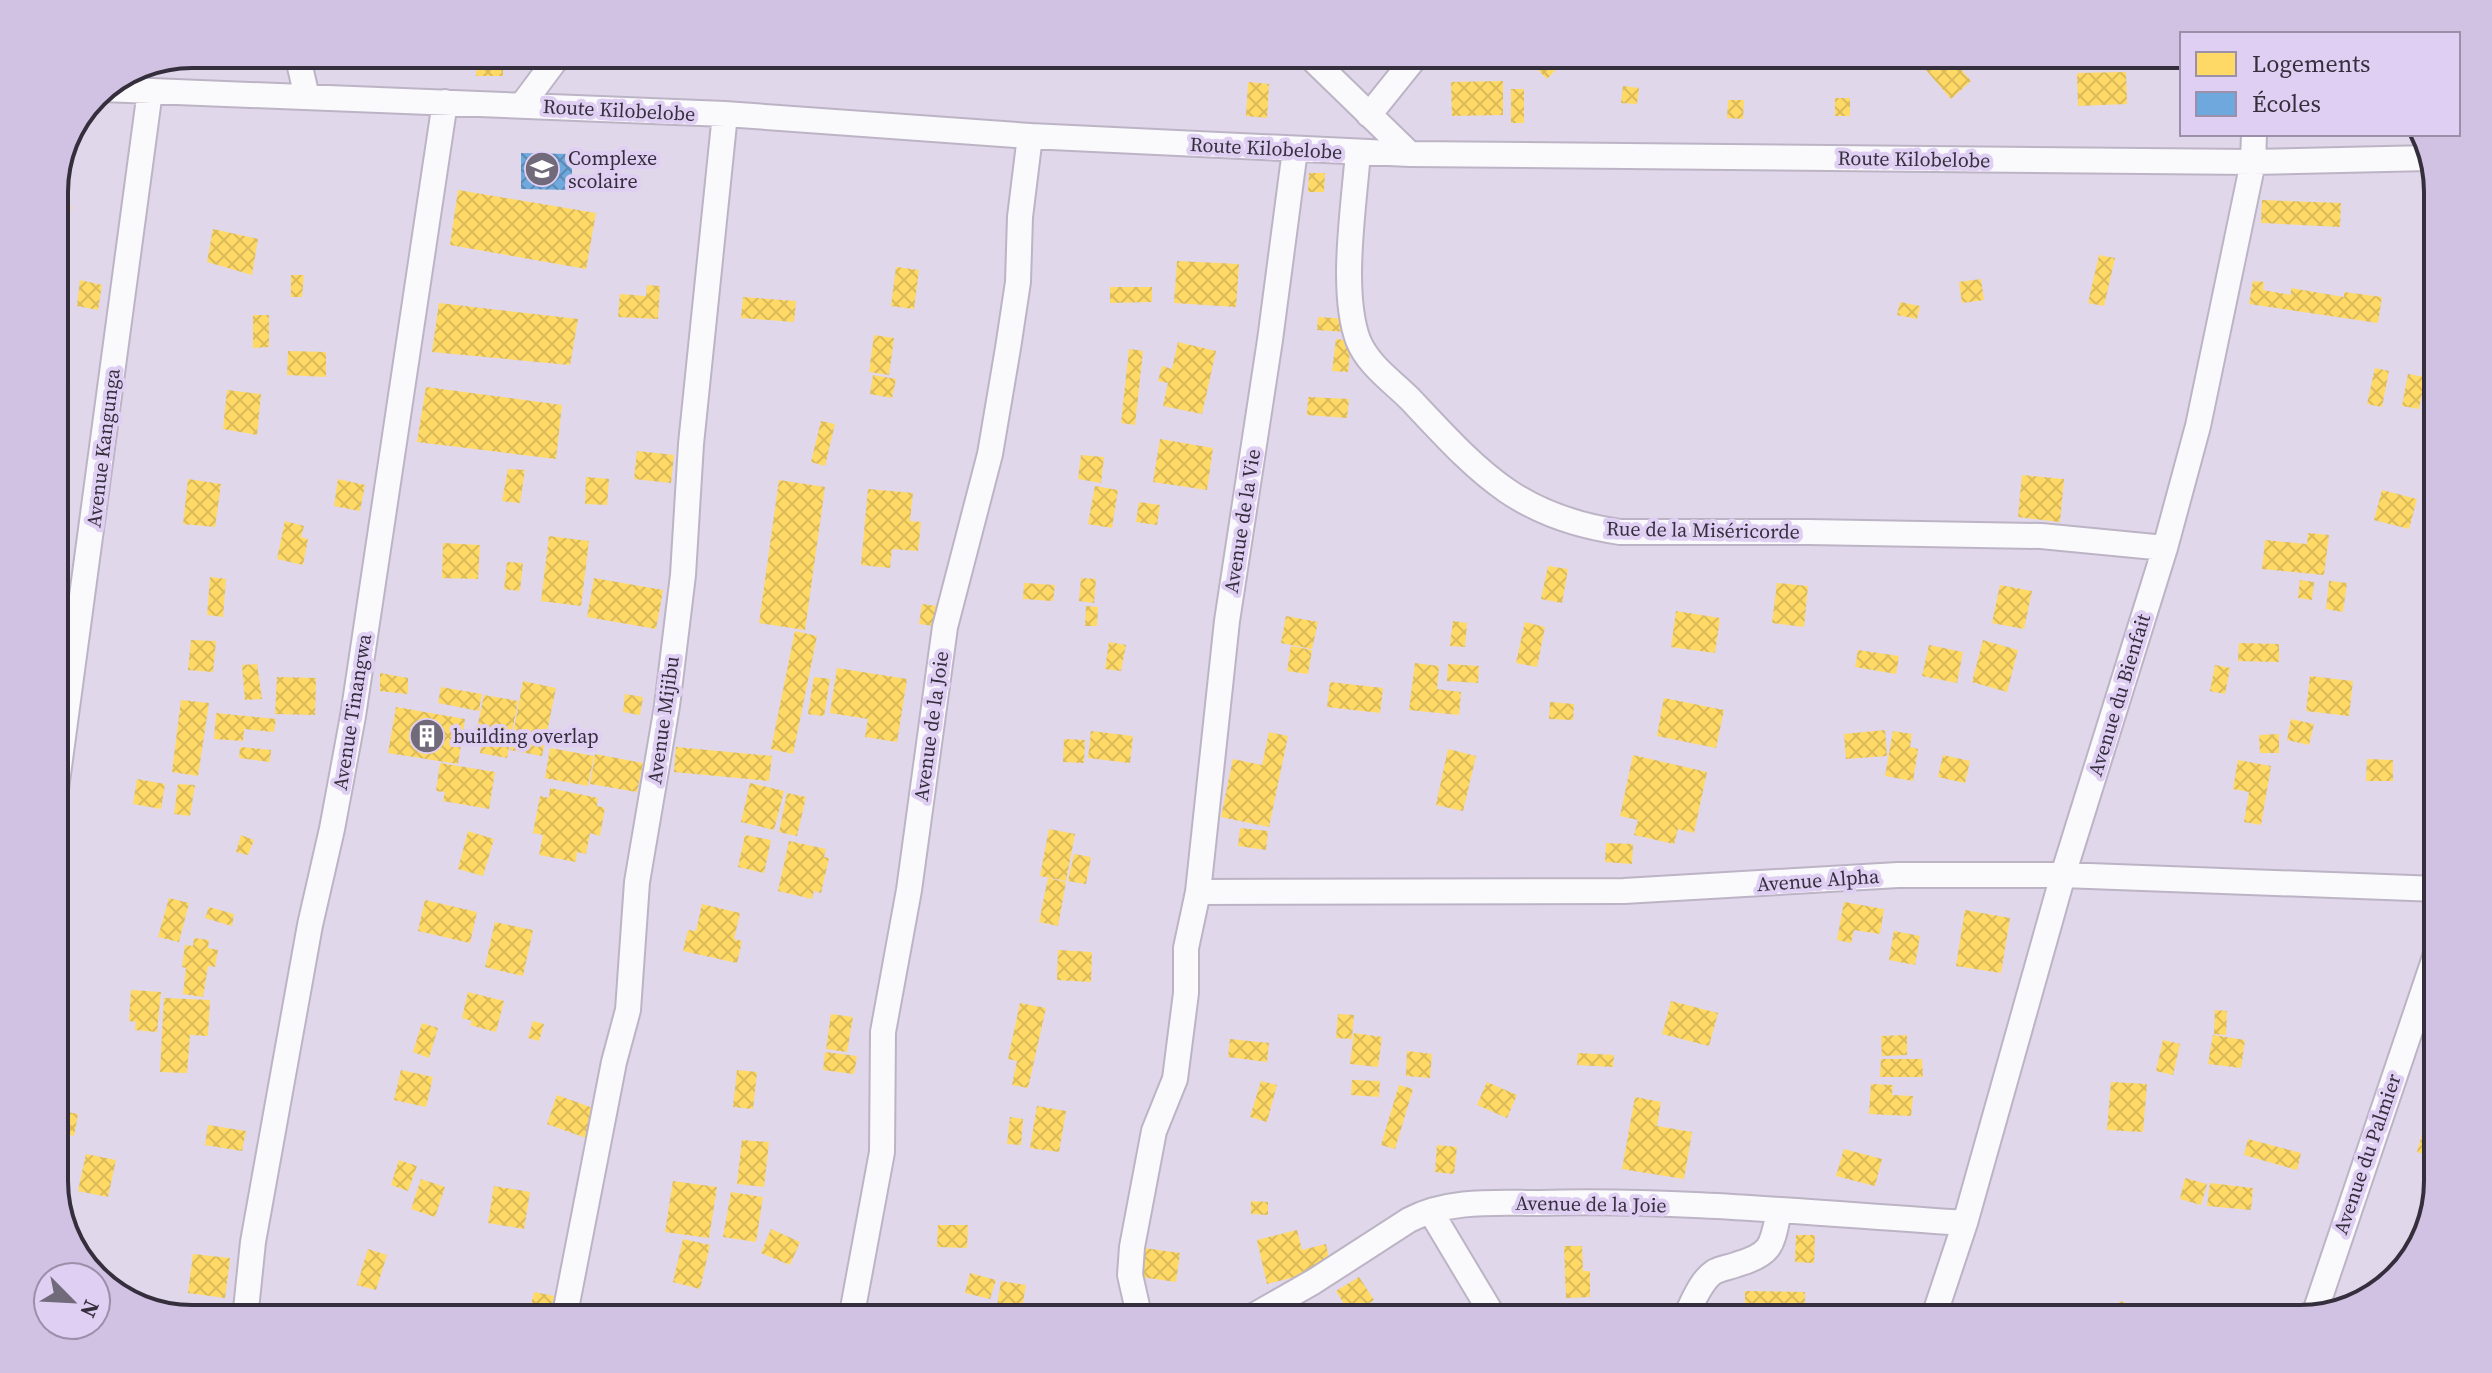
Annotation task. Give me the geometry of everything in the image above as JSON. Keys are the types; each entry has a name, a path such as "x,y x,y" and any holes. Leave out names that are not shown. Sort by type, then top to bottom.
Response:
{"street":[{"path":"300,68 307,97"},
{"path":"522,105 550,68"},
{"path":"1321,68 1410,154"},
{"path":"1369,115 1407,68"},
{"name":"Route Kilobelobe","path":"123,90 725,114 1030,136 1410,154 2253,162 2419,158"},
{"name":"Avenue Kangunga","path":"68,705 150,91"},
{"name":"Avenue Tinangwa","path":"247,1305 258,1212 310,925 353,716 445,102"},
{"name":"Avenue Mijibu","path":"567,1305 614,1062 628,1010 637,882 667,706 683,575 691,444 725,114"},
{"name":"Avenue de la Joie","path":"854,1305 882,1152 883,1032 909,890 945,627 990,454 1008,348 1018,282 1020,217 1030,136"},
{"name":"Avenue du Bienfait","path":"1938,1305 1965,1223 2063,875 2165,548 2198,426 2253,162 2254,136"},
{"name":"Avenue de la Vie","path":"1137,1305 1130,1275 1132,1247 1154,1131 1175,1079 1186,993 1186,948 1198,892 1227,621 1270,340 1295,150"},
{"name":"Rue de la Miséricorde","path":"1358,152 1351,307 1359,342 1376,367 1442,435 1512,496 1540,512 1589,528 1620,532 2041,536 2165,548"},
{"name":"Avenue Alpha","path":"1198,892 1624,891 1898,875 2063,875 2424,888"},
{"name":"Avenue du Palmier","path":"2318,1304 2424,989"},
{"name":"Avenue de la Joie","path":"1273,1305 1409,1220 1464,1204 1610,1201 1965,1223"},
{"path":"1692,1305 1713,1272 1751,1261 1772,1246 1779,1211"},
{"path":"1431,1212 1487,1305"}],"building: Logements":[{"path":"476,68 503,68 503,76 476,76"},
{"path":"1540,68 1558,68 1547,79 1538,70"},
{"path":"1960,68 1971,81 1951,99 1926,70"},
{"path":"2126,72 2127,104 2078,106 2077,73"},
{"path":"1503,81 1503,115 1452,116 1451,82"},
{"path":"1248,82 1269,84 1267,118 1246,116"},
{"path":"1623,86 1639,88 1637,104 1621,103"},
{"path":"1511,89 1524,89 1524,123 1511,123"},
{"path":"1835,98 1850,98 1850,116 1835,116"},
{"path":"1728,100 1744,100 1743,119 1727,118"},
{"path":"1309,173 1325,173 1324,192 1308,192"},
{"path":"458,190 596,213 586,269 450,245"},
{"path":"2262,200 2341,203 2340,227 2261,223"},
{"path":"213,229 258,239 252,275 207,262"},
{"path":"2099,255 2115,258 2104,306 2088,303"},
{"path":"1177,261 1239,264 1236,307 1174,303"},
{"path":"896,267 919,270 914,309 891,306"},
{"path":"291,275 304,275 302,297 291,297"},
{"path":"1981,279 1984,300 1962,303 1959,282"},
{"path":"80,280 102,285 98,310 77,306"},
{"path":"2253,281 2264,282 2263,290 2291,295 2291,288 2344,297 2344,292 2382,297 2378,323 2249,304"},
{"path":"647,285 660,286 658,319 618,317 620,294 646,296"},
{"path":"1110,287 1152,287 1152,302 1110,303"},
{"path":"743,297 796,301 794,322 741,318"},
{"path":"1900,302 1920,306 1917,319 1897,315"},
{"path":"439,303 578,319 570,365 432,352"},
{"path":"253,315 269,315 269,347 253,348"},
{"path":"1318,317 1348,319 1348,332 1317,330"},
{"path":"874,335 894,338 889,375 869,372"},
{"path":"1336,339 1351,341 1348,372 1332,371"},
{"path":"1178,342 1216,351 1202,414 1163,406 1168,383 1158,381 1162,366 1172,369"},
{"path":"1129,349 1143,351 1135,425 1121,423"},
{"path":"288,351 326,352 326,377 287,375"},
{"path":"2375,368 2389,371 2382,407 2367,404"},
{"path":"2408,374 2424,377 2419,409 2402,406"},
{"path":"873,375 896,379 892,398 870,394"},
{"path":"426,387 562,405 556,459 417,442"},
{"path":"227,390 261,394 257,435 223,429"},
{"path":"1308,397 1349,399 1347,418 1307,415"},
{"path":"821,421 835,424 825,466 811,462"},
{"path":"1160,439 1213,448 1207,490 1153,482"},
{"path":"637,451 674,455 671,483 634,479"},
{"path":"1081,455 1104,457 1101,483 1078,479"},
{"path":"508,469 525,470 520,503 502,501"},
{"path":"2022,475 2064,479 2060,522 2018,517"},
{"path":"586,477 609,479 607,505 585,504"},
{"path":"188,479 221,484 215,527 183,524"},
{"path":"338,479 365,485 360,511 334,506"},
{"path":"779,480 825,487 805,630 759,623"},
{"path":"1095,486 1118,490 1112,528 1088,524"},
{"path":"868,489 913,493 910,521 921,522 918,551 892,549 890,568 861,565"},
{"path":"2382,490 2417,499 2409,529 2374,520"},
{"path":"1139,502 1160,505 1157,525 1136,522"},
{"path":"285,521 304,526 301,537 308,539 303,565 277,559"},
{"path":"2308,533 2329,535 2324,575 2262,569 2265,540 2307,544"},
{"path":"549,536 589,541 581,606 541,601"},
{"path":"443,543 480,545 478,579 442,578"},
{"path":"507,562 523,563 520,591 504,589"},
{"path":"1548,566 1568,569 1562,603 1541,599"},
{"path":"210,577 226,579 223,617 207,615"},
{"path":"594,578 663,590 656,629 587,617"},
{"path":"1081,578 1096,579 1094,603 1079,601"},
{"path":"2300,580 2314,582 2312,600 2298,598"},
{"path":"2329,581 2347,583 2343,612 2326,609"},
{"path":"1024,583 1055,585 1053,601 1023,599"},
{"path":"1777,583 1808,586 1804,627 1772,623"},
{"path":"2000,585 2032,591 2024,629 1992,623"},
{"path":"922,604 937,606 934,626 919,624"},
{"path":"1086,606 1098,607 1097,626 1085,626"},
{"path":"1676,611 1720,618 1715,653 1671,647"},
{"path":"1286,616 1318,622 1312,649 1281,643"},
{"path":"1453,621 1467,623 1465,647 1450,646"},
{"path":"1525,622 1545,627 1537,667 1516,663"},
{"path":"795,631 817,636 793,754 771,749"},
{"path":"191,640 216,641 213,672 188,670"},
{"path":"1983,640 2018,650 2007,692 1972,682"},
{"path":"1109,642 1126,645 1121,671 1105,669"},
{"path":"2239,643 2279,644 2279,662 2238,661"},
{"path":"1929,645 1963,652 1957,683 1922,676"},
{"path":"1291,646 1312,650 1308,674 1287,671"},
{"path":"1858,650 1899,656 1896,674 1855,667"},
{"path":"1415,663 1439,666 1437,689 1461,692 1459,715 1409,710"},
{"path":"257,664 262,699 245,700 242,665"},
{"path":"1448,664 1479,666 1478,683 1447,681"},
{"path":"2215,665 2230,668 2225,694 2210,691"},
{"path":"837,668 907,679 897,742 865,737 868,719 830,713"},
{"path":"380,673 408,678 408,694 380,691"},
{"path":"2310,676 2353,681 2349,716 2306,711"},
{"path":"277,677 316,678 315,715 275,714"},
{"path":"814,677 830,679 824,716 808,714"},
{"path":"523,681 556,688 542,756 510,750"},
{"path":"1330,682 1383,688 1380,713 1327,707"},
{"path":"441,687 482,694 479,711 438,703"},
{"path":"625,694 643,697 640,715 623,712"},
{"path":"484,695 518,701 507,758 480,753 484,735 476,734"},
{"path":"1664,698 1724,710 1716,748 1657,736"},
{"path":"181,700 209,703 198,776 172,772"},
{"path":"1550,702 1574,704 1573,720 1549,719"},
{"name":"building overlap","path":"396,707 465,719 458,764 388,753"},
{"path":"216,713 276,719 274,732 244,729 243,741 214,739"},
{"path":"2291,719 2314,724 2309,745 2287,740"},
{"path":"1885,730 1887,756 1846,759 1844,734"},
{"path":"1091,731 1133,736 1130,763 1088,758"},
{"path":"1893,731 1912,734 1910,747 1918,749 1913,781 1885,776"},
{"path":"1269,732 1288,736 1269,827 1221,817 1233,759 1262,765"},
{"path":"2279,734 2279,753 2260,753 2259,735"},
{"path":"1064,739 1085,740 1084,763 1063,762"},
{"path":"240,747 271,750 270,762 239,758"},
{"path":"676,747 772,756 769,781 674,772"},
{"path":"550,748 594,756 588,786 545,778"},
{"path":"1448,749 1476,756 1463,811 1436,805"},
{"path":"595,754 643,763 637,792 590,784"},
{"path":"1633,755 1707,772 1694,833 1678,829 1674,844 1634,835 1638,820 1620,816"},
{"path":"1943,755 1970,761 1965,783 1938,777"},
{"path":"2367,759 2393,760 2393,781 2366,781"},
{"path":"2238,760 2271,766 2261,825 2244,822 2249,792 2233,789"},
{"path":"440,763 495,772 489,809 443,801 445,792 436,791"},
{"path":"137,779 165,784 161,809 133,804"},
{"path":"750,783 784,791 774,830 741,822"},
{"path":"178,784 195,785 190,816 174,814"},
{"path":"550,788 598,798 597,806 605,808 600,836 590,833 586,854 577,852 576,862 539,855 543,835 533,833 540,796 549,798"},
{"path":"787,793 806,797 797,836 779,832"},
{"path":"1240,828 1268,831 1266,850 1238,846"},
{"path":"1049,829 1075,834 1066,881 1040,876"},
{"path":"468,831 494,839 483,876 458,869"},
{"path":"241,835 254,840 248,855 236,852"},
{"path":"745,835 771,840 764,873 738,867"},
{"path":"789,841 826,849 824,857 829,858 821,893 814,891 812,899 778,891"},
{"path":"1606,843 1633,844 1632,864 1605,862"},
{"path":"1074,854 1091,857 1086,884 1068,881"},
{"path":"1048,878 1066,882 1058,926 1039,922"},
{"path":"169,898 189,903 179,942 158,937"},
{"path":"425,900 477,912 470,943 418,931"},
{"path":"1844,902 1884,909 1880,934 1854,930 1851,943 1837,940"},
{"path":"702,904 740,913 734,939 742,941 737,963 683,951 688,930 696,931"},
{"path":"209,907 234,914 232,926 205,918"},
{"path":"1965,910 2010,918 2001,973 1956,966"},
{"path":"495,922 533,930 523,976 485,967"},
{"path":"1894,931 1920,936 1915,965 1889,960"},
{"path":"194,938 209,940 208,948 218,950 215,967 208,966 203,997 183,994 185,945 193,946"},
{"path":"1058,950 1092,952 1091,982 1057,980"},
{"path":"131,990 161,992 157,1032 135,1030 136,1022 129,1021"},
{"path":"468,992 504,1001 496,1032 470,1025 472,1021 462,1018"},
{"path":"164,998 210,1000 208,1036 190,1035 187,1073 160,1072"},
{"path":"1671,1001 1718,1013 1709,1046 1662,1034"},
{"path":"1020,1003 1046,1008 1028,1088 1012,1085 1017,1061 1008,1059"},
{"path":"2215,1010 2227,1011 2226,1035 2214,1034"},
{"path":"831,1014 853,1017 847,1052 826,1049"},
{"path":"1338,1014 1354,1015 1352,1039 1336,1038"},
{"path":"533,1021 544,1024 539,1041 528,1038"},
{"path":"422,1023 438,1028 429,1058 413,1052"},
{"path":"1354,1033 1382,1037 1378,1067 1350,1064"},
{"path":"1907,1035 1907,1055 1882,1056 1881,1036"},
{"path":"2213,1035 2245,1040 2241,1068 2208,1064"},
{"path":"1230,1039 1269,1043 1267,1062 1228,1057"},
{"path":"2163,1040 2180,1044 2173,1075 2156,1071"},
{"path":"1407,1051 1432,1054 1430,1078 1406,1076"},
{"path":"825,1052 857,1056 854,1074 823,1070"},
{"path":"1578,1053 1614,1055 1613,1067 1577,1065"},
{"path":"1881,1059 1922,1059 1923,1077 1880,1077"},
{"path":"401,1070 433,1077 426,1107 394,1100"},
{"path":"737,1070 757,1072 753,1109 733,1107"},
{"path":"1352,1080 1380,1081 1379,1097 1351,1095"},
{"path":"1261,1081 1277,1085 1267,1122 1250,1117"},
{"path":"1487,1082 1517,1095 1507,1118 1477,1105"},
{"path":"2111,1082 2147,1084 2143,1132 2107,1130"},
{"path":"1871,1084 1893,1085 1892,1095 1913,1096 1911,1116 1869,1114"},
{"path":"1399,1085 1413,1089 1395,1149 1381,1145"},
{"path":"557,1095 596,1109 586,1138 547,1124"},
{"path":"1635,1097 1661,1102 1657,1126 1692,1132 1684,1179 1622,1169"},
{"path":"1037,1106 1066,1111 1059,1152 1030,1148"},
{"path":"68,1112 78,1114 74,1136 68,1134"},
{"path":"1010,1117 1023,1119 1021,1145 1007,1144"},
{"path":"208,1125 246,1131 242,1151 205,1145"},
{"path":"2424,1128 2424,1154 2417,1152"},
{"path":"2248,1139 2301,1153 2297,1170 2244,1155"},
{"path":"742,1140 769,1142 764,1187 737,1184"},
{"path":"1437,1145 1457,1147 1454,1174 1435,1172"},
{"path":"1844,1149 1882,1159 1875,1186 1836,1176"},
{"path":"86,1154 116,1160 108,1197 78,1191"},
{"path":"399,1160 417,1166 408,1191 391,1185"},
{"path":"2185,1178 2207,1184 2201,1205 2180,1199"},
{"path":"421,1179 445,1187 435,1217 411,1209"},
{"path":"673,1181 717,1187 709,1238 665,1232"},
{"path":"2210,1183 2253,1188 2251,1210 2207,1206"},
{"path":"494,1186 530,1192 524,1229 488,1223"},
{"path":"731,1192 763,1197 756,1242 723,1237"},
{"path":"1251,1201 1268,1202 1268,1215 1251,1214"},
{"path":"938,1225 968,1225 967,1248 937,1247"},
{"path":"771,1229 800,1242 790,1265 761,1253"},
{"path":"1297,1230 1302,1250 1326,1244 1331,1268 1267,1284 1257,1240"},
{"path":"1796,1235 1815,1235 1814,1263 1795,1262"},
{"path":"683,1239 710,1245 700,1289 673,1282"},
{"path":"1564,1246 1582,1246 1583,1271 1590,1271 1590,1297 1566,1298"},
{"path":"1144,1248 1180,1253 1176,1282 1141,1277"},
{"path":"368,1249 387,1255 376,1290 357,1285"},
{"path":"193,1254 230,1258 225,1298 188,1293"},
{"path":"970,1273 996,1280 990,1299 965,1293"},
{"path":"1359,1277 1374,1300 1366,1305 1345,1305 1336,1291"},
{"path":"1001,1281 1026,1285 1022,1305 997,1305"},
{"path":"1745,1291 1805,1292 1805,1305 1745,1305"},
{"path":"534,1292 554,1296 552,1305 531,1305"}],"building: Écoles":[{"path":"521,153 572,154 572,190 521,189"}],"place":[{"name":"Complexe scolaire","path":"542,169"},
{"name":"building overlap","path":"427,736"}]}
